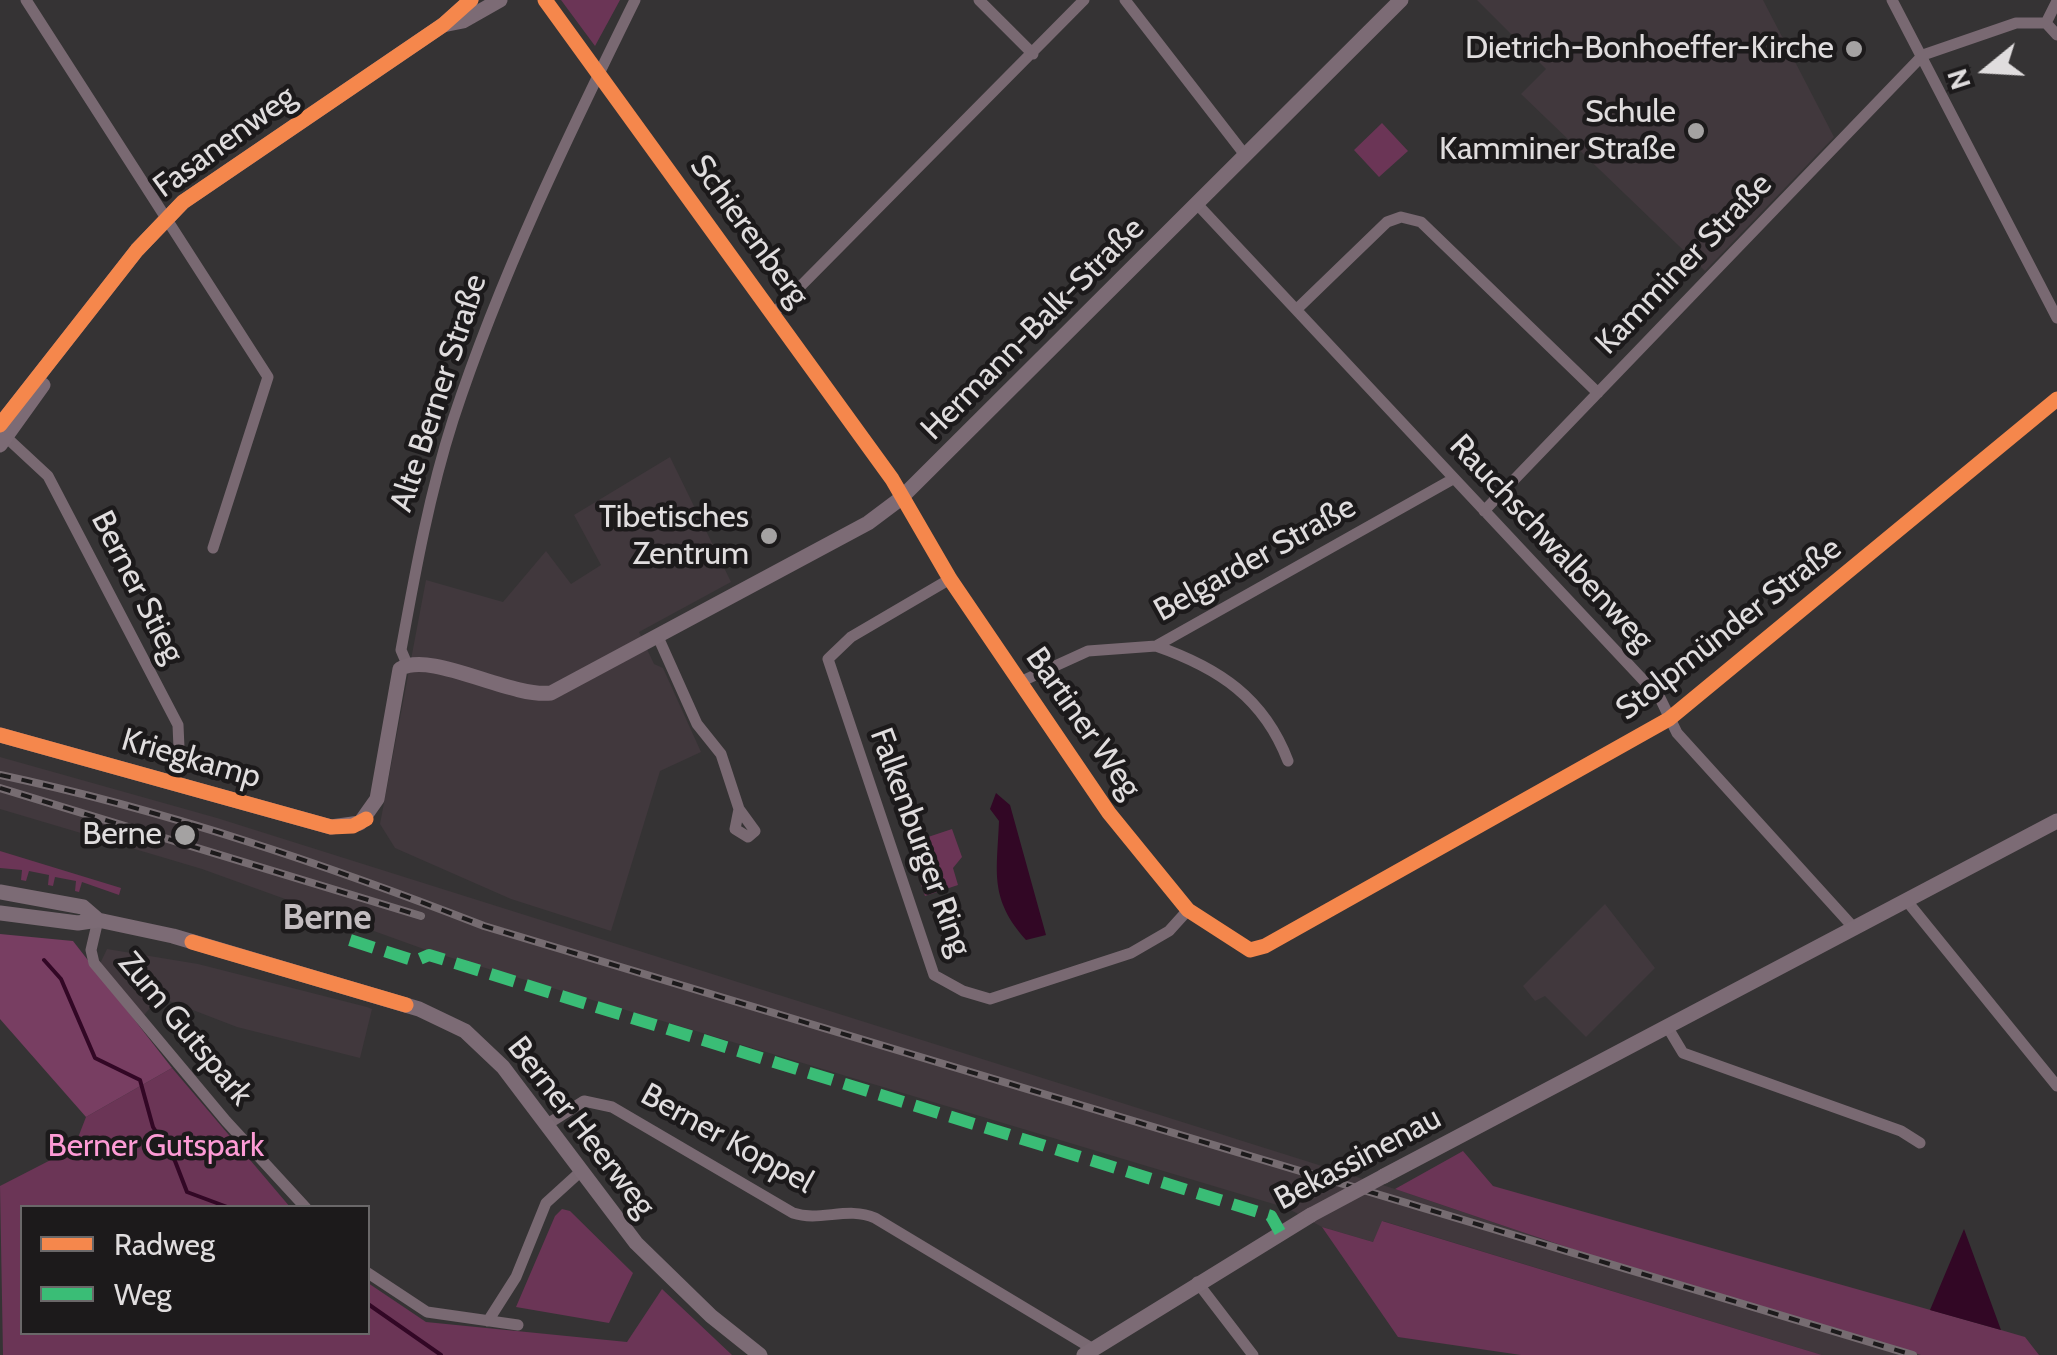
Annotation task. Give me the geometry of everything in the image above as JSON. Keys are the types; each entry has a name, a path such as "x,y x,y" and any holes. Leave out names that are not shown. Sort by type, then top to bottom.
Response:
{"street":[{"path":"26,0 268,377 213,548"},
{"name":"Fasanenweg","path":"2,436 166,217 198,189 443,26 470,0"},
{"name":"Fasanenweg","path":"443,26 462,21 500,0"},
{"name":"Schierenberg","path":"546,0 892,479 900,499"},
{"name":"Alte Berner Straße","path":"366,818 381,781 397,674 406,664 401,650 418,556 452,424 511,262 634,0"},
{"path":"979,0 1033,54"},
{"path":"774,313 1084,0"},
{"path":"1125,0 1245,155"},
{"name":"Hermann-Balk-Straße","path":"406,664 420,664 536,694 564,688 868,523 900,499 1401,0"},
{"path":"1892,0 2057,318"},
{"path":"2046,23 2057,1"},
{"path":"1923,55 2016,24 2046,23 2057,35"},
{"name":"Kamminer Straße","path":"1484,511 1923,55"},
{"name":"Rauchschwalbenweg","path":"1198,204 1660,698 1677,733 1854,928"},
{"path":"1297,309 1387,222 1402,217 1420,222 1598,393"},
{"name":"Stolpmünder Straße","path":"1250,950 1265,946 1670,719 2057,399"},
{"name":"Berner Stieg","path":"2,436 48,476 178,725 179,748 171,780"},
{"name":"Belgarder Straße","path":"1020,682 1088,650 1156,646 1453,480"},
{"name":"Bartiner Weg","path":"900,499 1110,813 1188,910 1250,950"},
{"name":"Falkenburger Ring","path":"950,579 851,637 828,659 934,975 947,984 990,999 1131,953 1170,931 1188,910"},
{"path":"658,637 698,724 721,754 739,809"},
{"path":"1156,646 1215,670 1247,694 1275,728 1288,761"},
{"name":"Kriegkamp","path":"0,735 331,827 352,826 366,818"},
{"name":"Bekassinenau","path":"1088,1352 1311,1215 2057,821"},
{"name":"Berner Heerweg","path":"0,892 83,907 98,920"},
{"path":"1906,900 2057,1086"},
{"name":"Berner Heerweg","path":"0,913 78,923 98,920 235,953 444,1018 491,1052 580,1173 674,1282 760,1355"},
{"name":"Zum Gutspark","path":"98,920 91,950 94,963 303,1205"},
{"path":"1668,1028 1683,1053 1902,1131 1920,1144"},
{"name":"Berner Koppel","path":"546,1125 584,1101 612,1107 793,1214 806,1218 854,1212 875,1218 1088,1352"},
{"path":"488,1321 516,1277 546,1203 580,1173"},
{"path":"370,1274 427,1312 518,1325"},
{"path":"1197,1282 1253,1355"}],"shaded area":[{"name":"Schule Kamminer Straße","path":"1477,0 1763,0 1834,137 1705,271 1521,94 1546,69"},
{"path":"670,457 731,582 639,632 654,664 663,668 701,752 660,771 611,931 511,899 395,848 380,824 426,580 503,602 546,551 571,584 601,565 574,515"},
{"path":"0,757 217,818 1395,1189 1593,1256 1921,1355 1822,1355 1383,1221 1373,1242 1322,1227 1287,1208 432,952 202,869 0,809"},
{"path":"996,793 1010,805 1046,935 1026,940 1001,898 997,870 999,821 990,809"},
{"path":"1605,904 1655,968 1586,1037 1545,996 1535,1001 1523,986"},
{"path":"0,934 73,941 172,1068 86,1117 0,1019"},
{"path":"107,949 198,964 372,1009 360,1058 237,1027 159,997 136,1025 95,974"},
{"path":"1964,1229 2001,1330 1930,1310"}],"green space":[{"path":"561,0 620,0 595,46"},
{"path":"1382,123 1408,151 1379,177 1354,150"},
{"path":"952,829 962,857 953,868 958,885 925,896 907,844"},
{"path":"0,851 121,888 119,895 82,882 79,892 75,891 76,881 55,877 53,886 48,885 49,875 29,871 26,881 21,880 22,870 0,868"},
{"name":"Berner Gutspark","path":"172,1068 288,1205 20,1205 20,1335 370,1335 370,1284 426,1322 627,1342 662,1289 732,1355 3,1355 0,1186 74,1148 86,1117"},
{"path":"1463,1151 1493,1186 2025,1337 2039,1355 1921,1355 1593,1256 1395,1189"},
{"path":"562,1209 570,1211 633,1273 609,1323 516,1307 555,1216"},
{"path":"1382,1221 1822,1355 1521,1355 1398,1337 1322,1227 1373,1242"}],"waterway":[{"path":"44,960 61,979 95,1058 140,1080 153,1127 175,1161 187,1192 222,1205"},
{"path":"370,1305 441,1355"}],"railway":[{"path":"0,775 184,822 484,926 1913,1355"},
{"path":"0,788 421,916"}],"marked path":[{"path":"350,940 415,961 429,955 1271,1216 1280,1232"}],"cycle path":[{"path":"0,425 137,250 183,202 443,25 471,0"},
{"path":"545,0 892,479 950,579 1109,813 1188,910 1250,950 1265,946 1669,719 2057,399"},
{"path":"0,735 331,827 353,826 366,819"},
{"path":"192,942 406,1005"}],"place":[{"name":"Dietrich-Bonhoeffer-Kirche","path":"1854,49"},
{"name":"Schule Kamminer Straße","path":"1696,131"},
{"name":"Tibetisches Zentrum","path":"769,536"},
{"name":"Berne","path":"185,835"}],"district":[{"name":"Berne","path":"327,919"}]}
